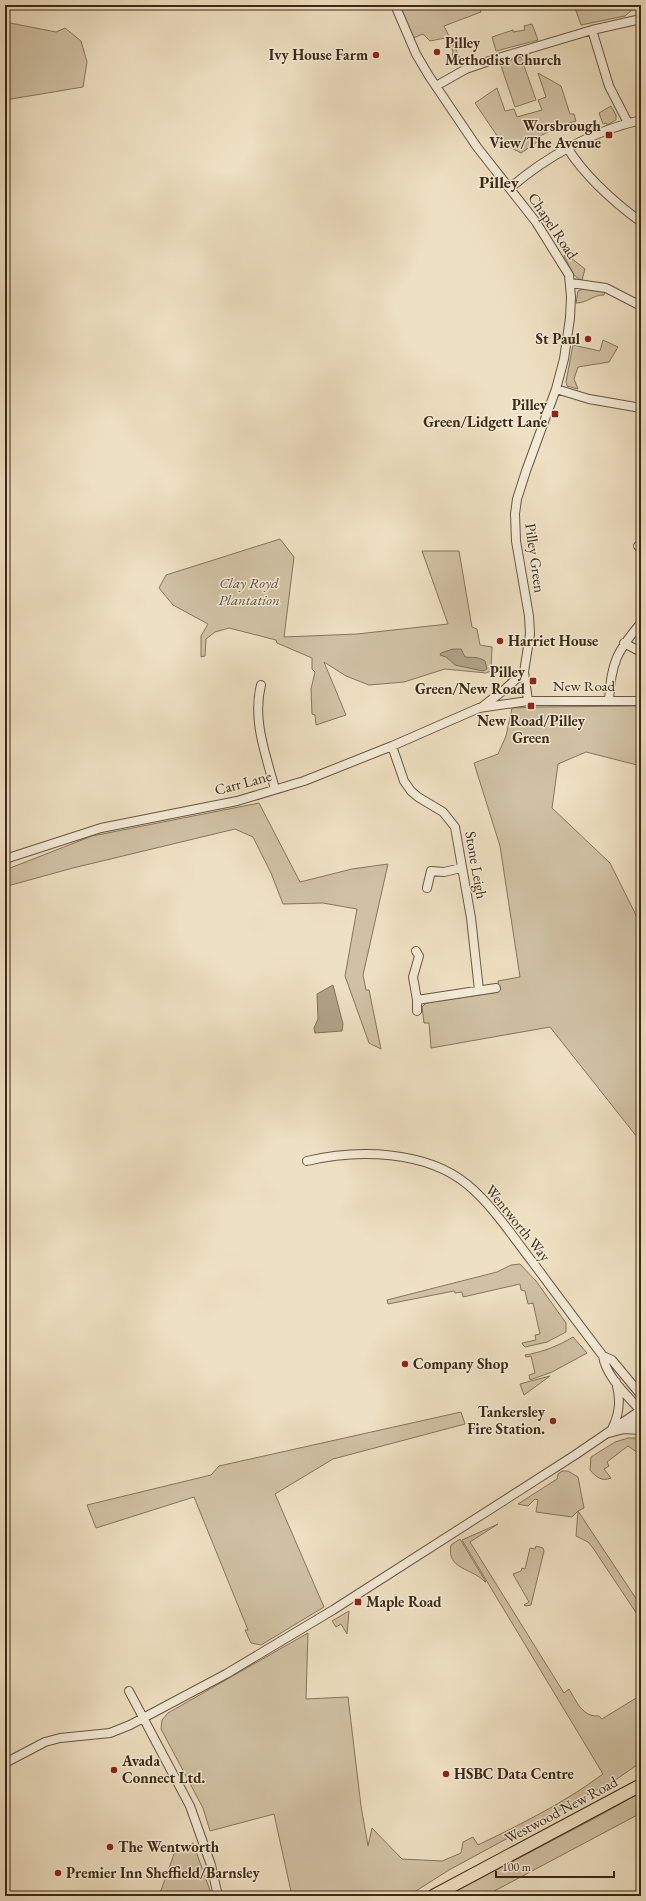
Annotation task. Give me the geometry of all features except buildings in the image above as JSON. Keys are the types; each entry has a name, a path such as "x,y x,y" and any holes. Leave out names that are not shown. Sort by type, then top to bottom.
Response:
{"highway":[{"name":"Westwood New Road","path":"433,1896 641,1785"}],"street":[{"name":"Chapel Road","path":"395,5 416,54 436,86 477,147 510,188 557,254 569,275 571,283"},
{"path":"436,86 466,69 592,30 641,19"},
{"path":"592,30 609,86 628,123"},
{"path":"510,188 544,162 568,149 600,133 641,120"},
{"path":"568,149 574,159 605,192 640,219"},
{"path":"571,283 606,288 641,306"},
{"name":"Pilley Green","path":"528,701 524,672 530,634 529,616 516,541 515,514 517,499 532,451 556,389 564,359 569,328 571,283"},
{"path":"556,389 589,398 641,408"},
{"path":"609,700 612,672 617,655 624,643 641,623"},
{"path":"624,643 641,652"},
{"name":"Carr Lane","path":"5,859 101,828 237,801 304,781 392,746 479,708 504,690 524,672"},
{"path":"261,684 258,698 259,725 275,789"},
{"name":"Carr Lane","path":"479,708 528,701"},
{"name":"New Road","path":"528,701 641,701"},
{"name":"Stone Leigh","path":"392,746 404,781 411,791 418,798 443,812 455,827 471,918 479,990"},
{"path":"427,888 430,871 444,872 461,868"},
{"path":"416,950 419,956 413,977 417,1000 417,1011"},
{"path":"417,1000 496,988"},
{"name":"Wentworth Way","path":"307,1161 331,1156 393,1155 444,1170 467,1184 492,1210 603,1356 605,1365 641,1412"},
{"name":"Wentworth Way","path":"603,1356 612,1360 641,1395"},
{"path":"609,1433 620,1406 620,1397 614,1378"},
{"path":"624,1430 641,1412"},
{"path":"5,1763 45,1742 60,1738 110,1733 143,1718 226,1674 300,1631 609,1433 617,1425 641,1412"},
{"path":"609,1433 624,1430 641,1430"},
{"path":"129,1691 190,1806 211,1865 218,1896"}],"green space":[{"path":"400,5 494,5 480,9 481,12 444,26 462,62 458,64 452,60 453,51 445,38 430,41 423,34 413,38"},
{"path":"574,5 641,5 641,10 634,8 625,16 581,25"},
{"path":"5,22 56,32 65,28 81,41 87,62 83,87 5,100"},
{"path":"532,24 538,40 496,51 492,37 513,30 513,32 525,30 524,26"},
{"path":"521,57 536,100 515,107 500,63"},
{"path":"538,73 561,86 570,114 574,114 576,121 560,126 540,136 540,140 521,153 502,143 475,103 497,88 505,111 514,109 517,117 542,110 538,100 546,97"},
{"path":"611,106 616,115 616,120 607,125 606,123 603,124 599,113"},
{"path":"566,254 585,269 582,280 576,277 571,270 564,256"},
{"path":"583,289 595,289 605,292 604,295 596,296 584,302 576,303 578,291"},
{"path":"603,340 618,347 609,362 578,367 574,379 578,389 567,386 566,382 573,345 600,351"},
{"name":"Clay Royd Plantation","path":"280,539 294,557 284,637 357,634 448,624 422,551 459,551 472,627 477,629 480,645 492,647 491,671 486,673 445,669 404,682 369,685 346,676 324,662 346,715 316,725 315,715 312,714 311,689 315,672 312,669 312,658 277,643 276,640 229,628 215,632 206,639 205,656 201,657 201,636 208,624 173,605 159,588 166,575"},
{"path":"641,706 641,766 586,752 558,764 552,808 610,863 641,925 641,1142 550,1027 431,1048 429,1023 424,1023 422,1007 431,1002 499,992 498,981 520,977 500,846 474,763 498,754 506,736 512,708"},
{"path":"259,803 300,882 352,869 388,864 363,975 366,990 369,990 381,1049 369,1043 345,976 357,909 323,903 283,904 271,873 253,837 235,829 73,868 11,885 5,890 5,870 92,836"},
{"path":"520,1264 536,1281 566,1323 566,1332 547,1342 525,1347 522,1343 536,1340 535,1335 540,1334 533,1303 528,1304 525,1291 521,1290 520,1284 463,1297 462,1292 455,1293 454,1291 388,1304 387,1300 497,1272 511,1265"},
{"path":"573,1337 587,1353 552,1372 530,1380 529,1375 535,1373 531,1356 526,1357 525,1355 550,1348"},
{"path":"550,1376 524,1395 520,1384"},
{"path":"461,1412 465,1424 333,1459 275,1494 324,1607 261,1645 251,1643 245,1630 248,1630 194,1497 96,1528 87,1505 211,1475 219,1466"},
{"path":"628,1438 641,1438 641,1455 628,1446 607,1462 609,1466 604,1469 611,1478 608,1479 599,1478 590,1470 591,1457 615,1442"},
{"path":"562,1471 568,1471 578,1477 584,1508 572,1517 536,1512 538,1500 535,1499 528,1506 518,1504 557,1479 558,1474"},
{"path":"578,1511 641,1606 641,1620 593,1548 588,1542 576,1536"},
{"path":"498,1524 470,1542 564,1693 569,1689 584,1711 593,1716 599,1716 602,1719 641,1695 641,1762 617,1779 449,1870 408,1896 292,1896 274,1814 210,1831 203,1808 161,1729 162,1720 168,1713 308,1633 306,1699 348,1697 361,1806 368,1846 372,1828 402,1859 442,1861 461,1853 463,1842 473,1837 478,1845 558,1804 603,1774 462,1540"},
{"path":"460,1539 486,1582 480,1577 456,1564 451,1553 451,1545"},
{"path":"536,1546 543,1548 544,1551 531,1605 526,1606 524,1605 529,1602 513,1574 521,1571 522,1568 525,1569 530,1548 535,1549"},
{"path":"349,1611 347,1634 341,1624 336,1627 332,1621"},
{"path":"641,1792 641,1813 485,1896 447,1896 597,1817"},
{"path":"193,1843 212,1896 159,1896 174,1854"}],"shaded area":[{"path":"453,649 461,649 465,657 482,659 485,661 487,669 483,671 455,665 446,657 440,655 441,653"},
{"path":"333,985 343,1024 342,1031 315,1033 314,1028 318,1019 317,994"}],"place":[{"name":"Pilley Methodist Church","path":"437,52"},
{"name":"Ivy House Farm","path":"376,55"},
{"name":"Worsbrough View/The Avenue","path":"609,135"},
{"name":"St Paul","path":"588,339"},
{"name":"Pilley Green/Lidgett Lane","path":"555,414"},
{"name":"Harriet House","path":"500,641"},
{"name":"Pilley Green/New Road","path":"533,681"},
{"name":"New Road/Pilley Green","path":"531,706"},
{"name":"Company Shop","path":"405,1364"},
{"name":"Tankersley Fire Station.","path":"553,1421"},
{"name":"Maple Road","path":"358,1602"},
{"name":"Avada Connect Ltd.","path":"114,1770"},
{"name":"HSBC Data Centre","path":"446,1774"},
{"name":"The Wentworth","path":"110,1847"},
{"name":"Premier Inn Sheffield/Barnsley","path":"58,1873"}],"district":[{"name":"Pilley","path":"499,182"}]}
